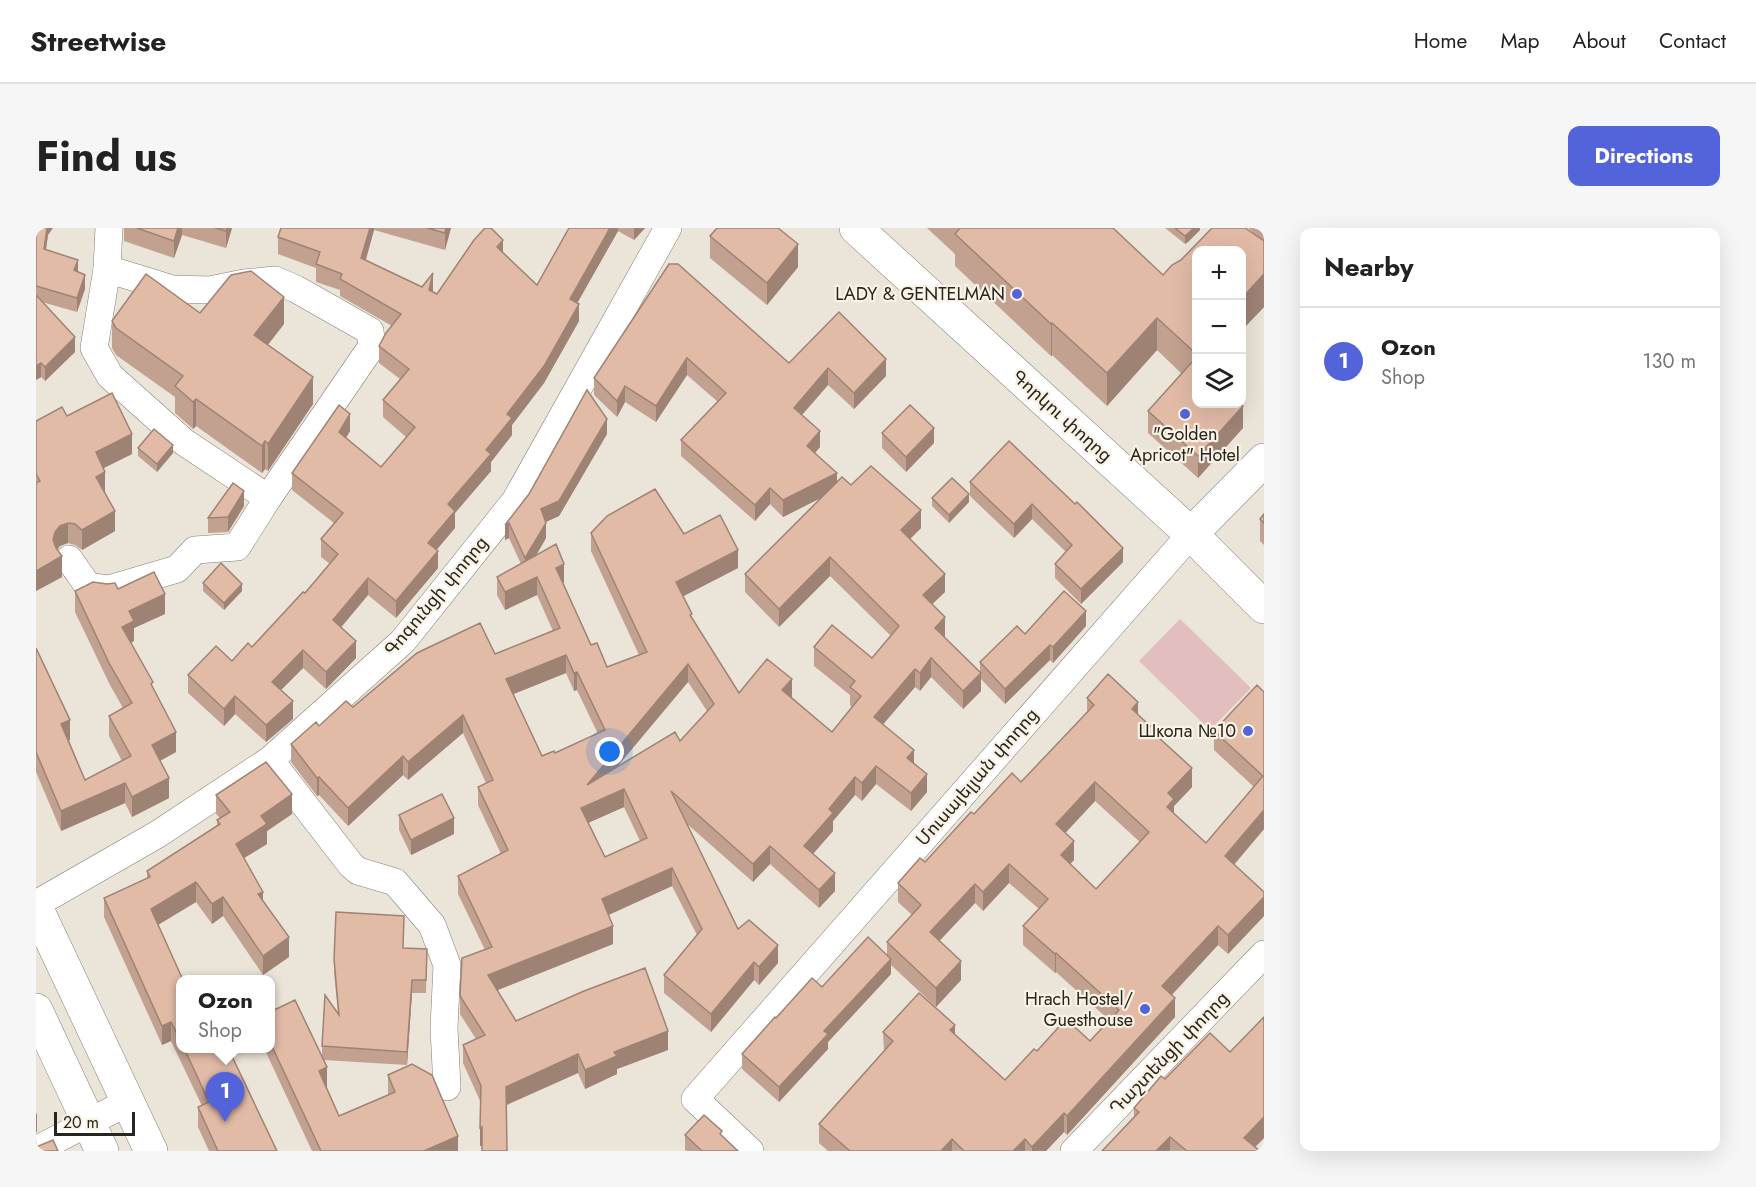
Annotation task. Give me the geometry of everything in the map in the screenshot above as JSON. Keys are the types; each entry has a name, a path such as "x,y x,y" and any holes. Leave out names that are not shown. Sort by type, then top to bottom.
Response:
{"main road":[{"name":"Գորկու փողոց","path":"856,228 1191,534 1264,607"},
{"name":"Մուսայելյան փողոց","path":"1191,534 1264,460"},
{"path":"36,906 152,1151"},
{"path":"36,1010 96,1137"}],"street":[{"path":"109,228 107,268 94,348 110,376 184,442 268,498"},
{"name":"Գոգունցի փողոց","path":"36,906 158,834 270,760 403,641 514,501 668,228"},
{"path":"69,559 88,586 109,589 177,569 195,550 237,547 372,346 370,331 296,289 275,280 210,290 172,289 107,268"},
{"name":"Մուսայելյան փողոց","path":"750,1151 695,1099 1191,534"},
{"path":"270,760 351,865 358,871 395,882 432,926 447,964 444,1028 447,1087"},
{"name":"Դաշտենցի փողոց","path":"1074,1151 1264,954"},
{"path":"36,1150 96,1137 128,1102"}],"shaded area":[{"path":"1180,619 1251,688 1210,730 1139,661"}],"building":[{"path":"36,228 47,228 44,249 78,260 74,270 85,275 77,298 36,286"},
{"path":"137,228 178,228 174,241"},
{"path":"281,228 370,228 361,258 422,287 433,273 429,290 437,294 474,240 485,228 491,228 503,240 497,247 537,285 569,228 610,228 570,299 579,304 544,366 507,414 512,418 486,450 491,454 448,504 455,511 428,543 438,551 396,601 368,578 333,620 356,641 326,672 303,650 272,682 293,701 266,725 235,696 224,709 188,675 216,646 232,661 248,643 252,647 303,592 305,593 338,554 321,539 343,513 292,473 339,405 350,414 339,432 381,467 415,427 383,400 409,369 379,346 401,314 340,279 342,274 316,264 320,252 278,237"},
{"path":"427,228 446,228 445,233"},
{"path":"717,228 778,228 798,244 767,283 710,236"},
{"path":"960,228 1113,228 1163,275 1192,249 1192,350 1157,318 1107,373 955,234"},
{"path":"1175,228 1194,228 1185,236"},
{"path":"1212,228 1245,228 1264,241 1264,274 1246,294 1246,246 1195,246"},
{"path":"669,264 678,264 789,363 839,312 886,359 854,393 828,368 794,408 820,431 807,446 837,473 783,500 770,488 755,505 681,440 726,393 687,358 656,406 625,386 617,401 594,378"},
{"path":"251,271 284,297 254,335 313,377 268,444 265,441 262,446 196,399 193,402 175,386 183,376 116,328 112,321 146,274 200,313 231,275"},
{"path":"36,295 75,337 45,367 41,363 36,366"},
{"path":"1192,362 1192,408 1241,408 1198,456 1148,411"},
{"path":"587,390 607,419 559,501 541,509 546,523 525,558 509,523 505,525 529,494"},
{"path":"112,393 132,434 96,452 105,472 96,477 115,511 82,530 75,524 68,523 60,526 53,540 62,556 36,571 36,483 40,481 36,474 36,421 62,407 67,416"},
{"path":"910,405 934,428 906,457 882,433"},
{"path":"154,429 173,445 157,464 138,448"},
{"path":"1009,441 1075,504 1077,502 1123,548 1081,589 1055,564 1072,545 1032,504 1014,524 970,482"},
{"path":"871,466 921,510 901,530 945,574 923,595 945,617 935,628 981,673 963,691 931,658 920,673 915,669 874,717 914,750 907,758 927,774 911,793 876,766 862,783 855,777 829,809 833,813 804,846 835,873 819,890 770,846 753,864 671,791 738,929 749,920 778,945 759,967 754,962 711,1014 664,975 702,929 672,868 602,899 613,926 488,975 516,1021 584,991 645,968 668,1031 614,1052 617,1056 585,1070 578,1054 506,1087 507,1151 482,1151 481,1086 463,1045 485,1035 460,996 462,958 492,947 458,876 508,850 478,787 493,780 463,715 408,762 403,756 348,808 319,777 317,778 291,744 316,722 319,726 346,701 353,707 417,653 480,623 495,654 560,628 537,577 505,592 497,577 556,544 564,564 556,568 591,645 597,643 607,667 647,652 591,533 607,516 655,489 684,534 720,515 738,550 676,582 692,614 690,615 739,693 767,659 792,679 782,690 832,732 861,696 850,687 855,681 814,647 832,625 872,658 899,626 830,557 779,609 745,574 842,477 851,485","holes":["566,655 574,673 577,672 605,730 555,753 554,751 542,756 506,679","688,664 714,704 680,741 675,732 587,785","624,789 647,838 605,857 581,808"]},
{"path":"952,478 969,494 949,515 932,498"},
{"path":"233,483 244,491 228,517 208,518"},
{"path":"221,563 242,584 224,603 203,583"},
{"path":"154,572 165,594 129,611 134,621 122,627 153,682 151,684 176,732 152,745 169,778 132,797 125,783 61,811 36,752 36,648 70,720 61,724 85,780 131,756 109,716 132,703 110,665 75,591 93,582 115,583 118,589"},
{"path":"1064,591 1086,611 1053,647 1050,645 1005,689 980,662 1017,626 1025,634"},
{"path":"1108,674 1138,702 1132,709 1192,768 1168,793 1174,799 1167,807 1206,843 1263,776 1214,731 1257,685 1264,692 1264,810 1225,856 1264,892 1264,897 1228,935 1218,926 1162,986 1175,998 1067,1116 1064,1113 1032,1147 1025,1139 1013,1151 964,1151 952,1139 941,1151 850,1151 819,1124 893,1041 883,1032 919,993 955,1025 950,1030 1005,1080 1034,1049 1037,1051 1066,1019 1090,1041 1119,1010 1023,926 1048,899 1009,864 983,892 975,884 930,932 961,961 936,988 887,942 921,905 898,883 920,858 925,862 971,812 974,814 1012,773 1021,782 1094,705 1087,698","holes":["1095,782 1149,832 1096,889 1061,855 1074,841 1056,824"]},
{"path":"266,762 292,794 261,816 267,824 236,844 263,892 258,894 289,937 263,956 223,897 212,904 196,882 151,909 181,975 176,975 176,1032 171,1022 162,1026 104,898 150,877 147,871 220,824 217,820 230,812 216,795"},
{"path":"442,794 454,818 411,840 399,815"},
{"path":"336,912 404,916 403,948 427,949 426,980 412,980 407,1052 322,1046 325,995 339,1015 334,959"},
{"path":"868,937 891,959 824,1031 828,1034 779,1087 742,1054 812,978 822,987"},
{"path":"295,1000 327,1067 319,1071 339,1116 395,1092 388,1075 412,1064 432,1075 458,1136 424,1151 321,1151 275,1053 275,1010"},
{"path":"1264,1017 1264,1117 1244,1138 1260,1151 1187,1151 1170,1137 1156,1151 1102,1151 1139,1112 1134,1108 1161,1076 1165,1079 1210,1033 1230,1052"},
{"path":"186,1053 230,1053 277,1151 218,1151 198,1107 209,1102"},
{"path":"704,1115 722,1131 720,1134 738,1151 702,1151 685,1135"},
{"path":"53,1140 58,1151 36,1151 36,1147"}],"place":[{"name":"LADY & GENTELMAN","path":"1017,294"},
{"name":"\"Golden Apricot\" Hotel","path":"1185,414"},
{"name":"Школа №10","path":"1248,731"},
{"name":"Hrach Hostel/ Guesthouse","path":"1145,1009"},
{"name":"Ozon","path":"225,1122"}]}
